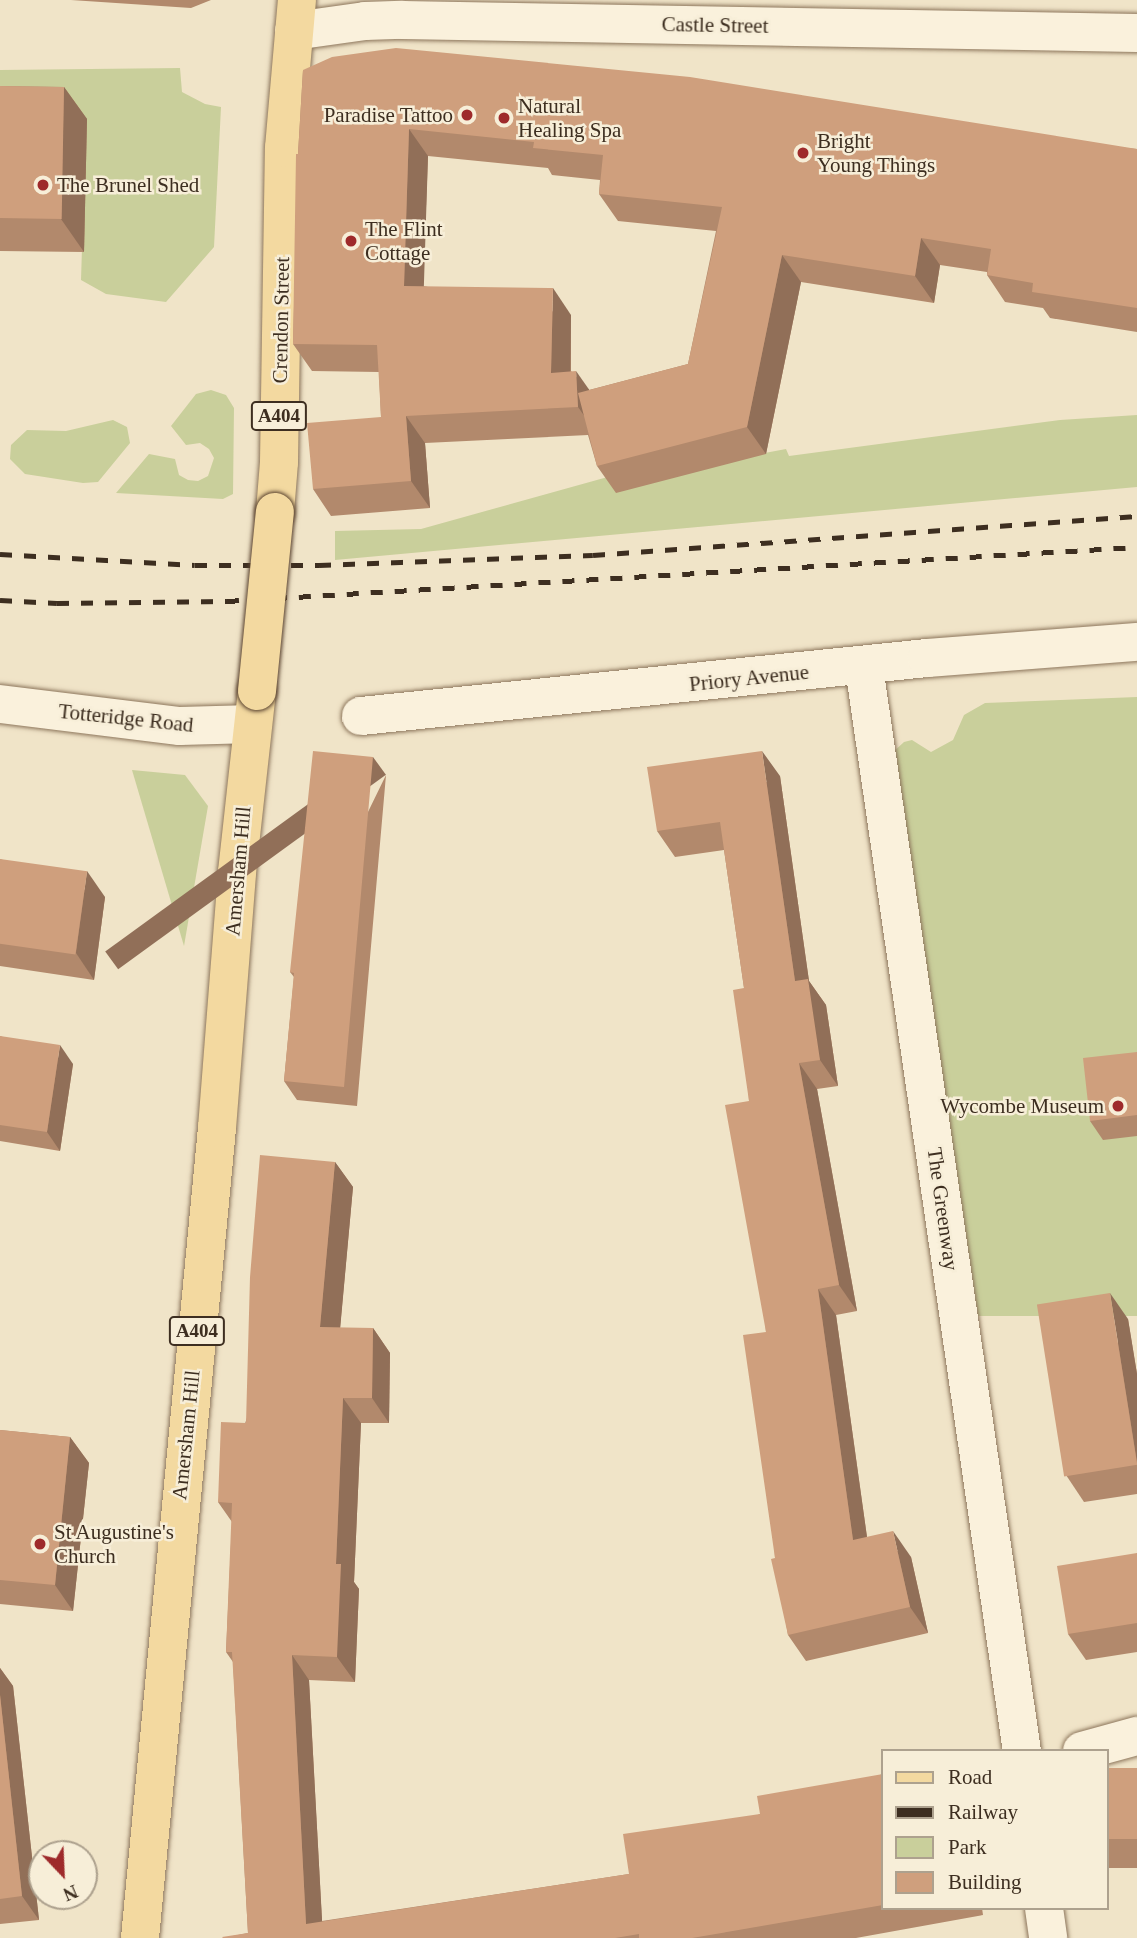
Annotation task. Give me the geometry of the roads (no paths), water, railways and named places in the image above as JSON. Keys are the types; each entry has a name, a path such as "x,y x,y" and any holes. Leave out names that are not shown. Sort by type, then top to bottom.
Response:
{"main road":[{"name":"Crendon Street","path":"255,707 279,462 284,148 295,16"},
{"name":"Amersham Hill","path":"140,1938 255,707"}],"street":[{"name":"Castle Street","path":"295,16 365,21 982,15 1137,33"},
{"name":"Priory Avenue","path":"361,716 864,667 927,658 1137,642"},
{"name":"The Greenway","path":"864,667 1022,1749"},
{"name":"Totteridge Road","path":"0,704 180,726 255,707"},
{"path":"1089,1749 1137,1736"},
{"path":"1044,1910 1048,1938"}],"railway":[{"path":"0,554 195,565 319,565 593,555 1137,516"},
{"path":"0,600 57,603 227,601 1137,547"}],"place":[{"name":"Paradise Tattoo","path":"467,115"},
{"name":"Natural Healing Spa","path":"504,118"},
{"name":"Bright Young Things","path":"803,153"},
{"name":"The Brunel Shed","path":"43,185"},
{"name":"The Flint Cottage","path":"351,241"},
{"name":"Wycombe Museum","path":"1118,1106"},
{"name":"St Augustine's Church","path":"40,1544"}]}
